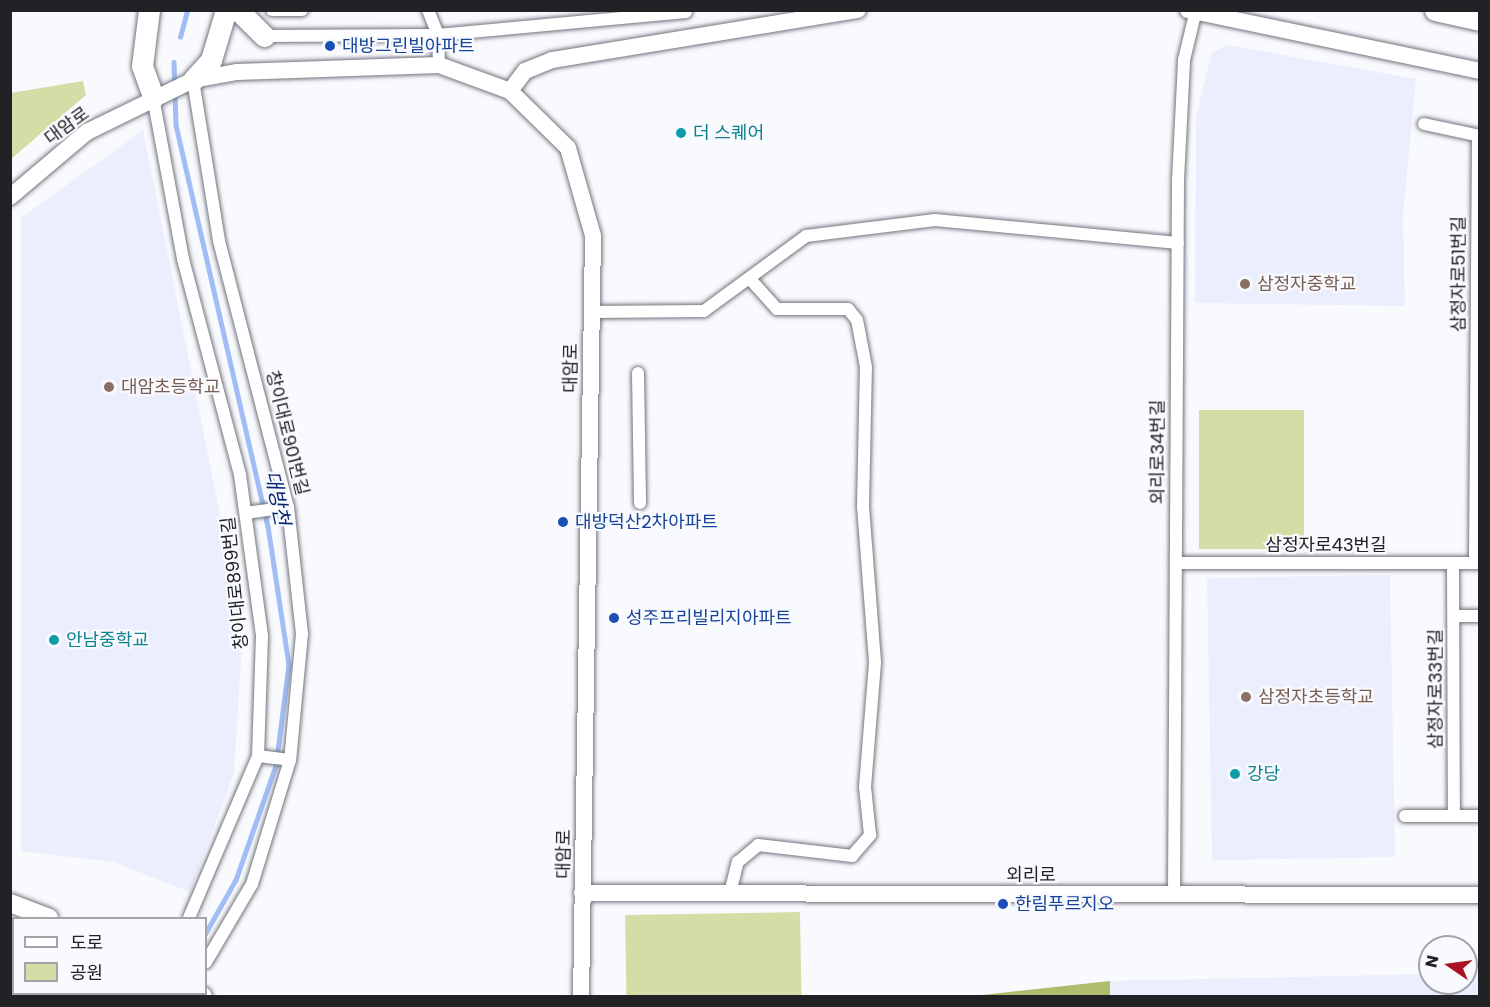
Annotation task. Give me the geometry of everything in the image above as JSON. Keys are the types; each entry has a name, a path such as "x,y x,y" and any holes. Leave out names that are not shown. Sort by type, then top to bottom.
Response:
{"highway":[{"path":"149,10 142,66 153,97"},
{"path":"147,34 157,10"},
{"path":"193,80 214,10"},
{"path":"193,80 211,60 226,10"},
{"path":"238,10 264,36"},
{"path":"1436,10 1479,20"}],"main road":[{"path":"10,903 46,917"}],"street":[{"path":"272,10 302,10"},
{"path":"428,10 438,34 439,65"},
{"path":"510,91 525,70 552,60 858,10"},
{"path":"1193,11 1479,71"},
{"name":"외리로34번길","path":"1174,895 1180,99 1193,11"},
{"path":"264,36 438,34 686,12"},
{"name":"대암로","path":"10,197 87,132 153,97 193,80 237,72 439,65 510,91 568,148 583,184 593,236 581,996"},
{"name":"창이대로901번길","path":"193,80 219,241 288,507 302,634 290,760 252,884 207,960"},
{"name":"창이대로899번길","path":"153,97 183,259 246,513 262,636 258,756 189,917"},
{"path":"1424,124 1479,136"},
{"name":"삼정자로51번길","path":"1478,409 1479,136"},
{"path":"592,312 704,311 751,280 806,236 935,220 1178,243"},
{"path":"730,894 738,862 758,845 852,856 870,835 865,788 874,662 863,507 866,367 857,320 848,309 777,309 751,280"},
{"path":"638,373 640,503"},
{"name":"삼정자로43번길","path":"1176,563 1477,563 1478,409"},
{"path":"246,513 288,507"},
{"name":"삼정자로33번길","path":"1453,563 1454,816"},
{"path":"1454,616 1479,616"},
{"path":"258,756 290,760"},
{"path":"1405,816 1479,816"},
{"name":"외리로","path":"582,893 1479,895"}],"shaded area":[{"name":"삼정자중학교","path":"1227,45 1416,79 1403,216 1405,306 1195,303 1196,117 1212,53"},
{"path":"143,130 243,629 234,773 190,892 114,862 21,851 21,218"},
{"name":"삼정자초등학교","path":"1390,575 1395,857 1212,860 1207,578"},
{"path":"1478,973 1480,996 1110,996 1110,981 1418,974 1418,995 1478,995"}],"green space":[{"path":"83,81 86,95 11,159 11,93"},
{"path":"1199,410 1304,410 1304,549 1199,549"},
{"path":"800,912 801,996 626,996 625,915"},
{"path":"1110,981 1110,996 973,996"}],"waterway":[{"name":"대방천","path":"180,37 187,10"},
{"name":"대방천","path":"174,62 175,86"},
{"name":"대방천","path":"175,94 176,125 268,526 289,665 276,766 236,880 207,931"}],"place":[{"name":"대방그린빌아파트","path":"330,46"},
{"name":"더 스퀘어","path":"681,133"},
{"name":"삼정자중학교","path":"1245,284"},
{"name":"대암초등학교","path":"109,387"},
{"name":"대방덕산2차아파트","path":"563,522"},
{"name":"성주프리빌리지아파트","path":"614,618"},
{"name":"안남중학교","path":"54,640"},
{"name":"삼정자초등학교","path":"1246,697"},
{"name":"강당","path":"1235,774"},
{"name":"한림푸르지오","path":"1003,904"}]}
